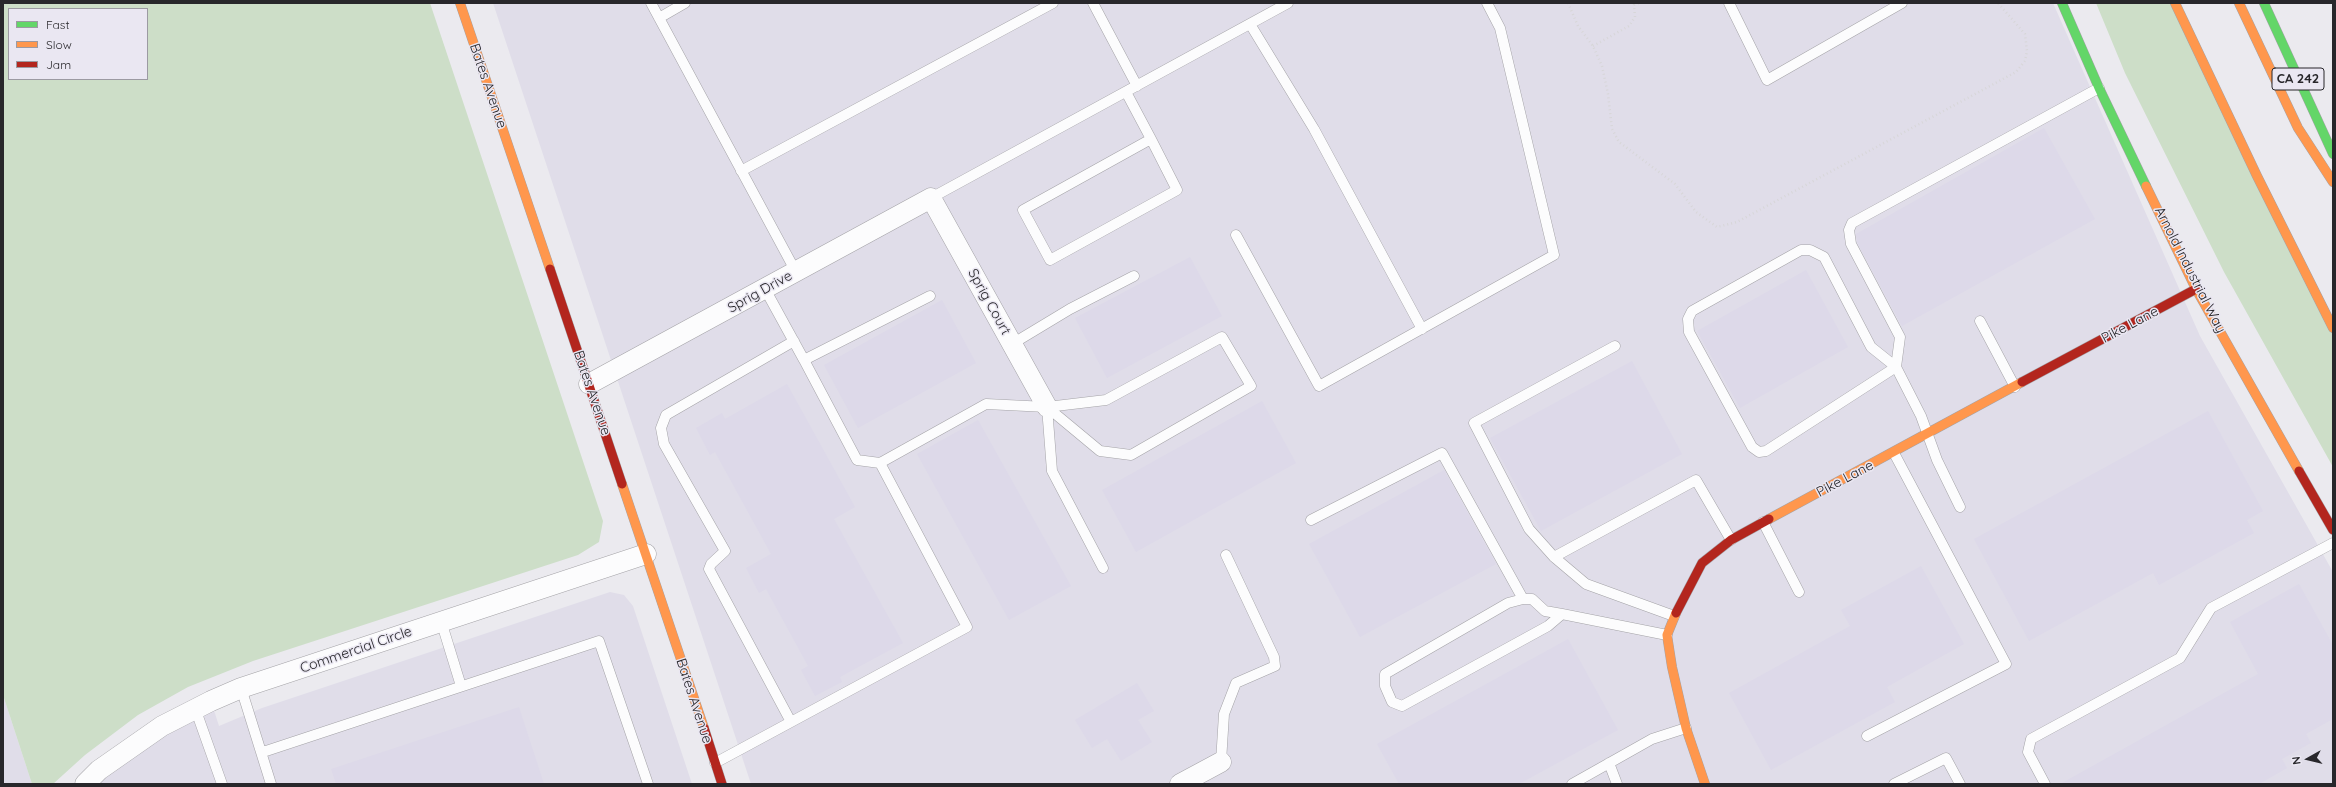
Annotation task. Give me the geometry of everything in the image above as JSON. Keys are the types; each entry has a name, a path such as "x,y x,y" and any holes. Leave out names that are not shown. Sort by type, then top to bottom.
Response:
{"main road":[{"name":"Bates Avenue","path":"460,3 722,784"},
{"name":"Arnold Industrial Way","path":"2062,3 2099,88 2196,289 2333,530"},
{"path":"2175,3 2257,176 2333,328"},
{"path":"2239,3 2298,128 2333,182"},
{"name":"CA 242","path":"2264,3 2333,154"},
{"name":"Pike Lane","path":"1705,784 1686,728 1672,667 1668,635 1674,616 1702,563 1731,540 1763,522 1894,453 2196,289"}],"street":[{"name":"Sprig Drive","path":"589,384 931,198"},
{"name":"Sprig Court","path":"931,198 1047,407"},
{"name":"Commercial Circle","path":"85,784 99,770 156,730 195,708 241,688 646,554"},
{"path":"1180,784 1221,762"}],"lane":[{"path":"651,3 796,272"},
{"path":"659,18 685,3"},
{"path":"741,171 1053,3"},
{"path":"1093,3 1137,86"},
{"path":"931,198 1288,3"},
{"path":"1236,235 1319,386 1554,255 1500,28 1487,3"},
{"path":"1729,3 1767,80 1902,3"},
{"path":"1250,24 1285,79 1422,329"},
{"path":"1960,507 1937,460 1929,434 1896,367 1871,347 1824,257 1810,250 1801,250 1692,311 1688,319 1689,332 1752,447 1759,452 1766,451 1896,367 1900,337 1851,244 1849,230 1852,223 2099,88"},
{"path":"1126,92 1151,139 1177,190 1050,260 1023,210 1151,139"},
{"path":"1012,344 1070,309 1134,276"},
{"path":"765,289 857,460 880,464 986,404 1047,407 1106,400 1222,337 1251,386 1131,455 1100,451 1047,407"},
{"path":"804,360 930,296"},
{"path":"1980,321 2014,387"},
{"path":"791,722 709,569 711,564 725,551 664,444 661,428 666,415 794,341"},
{"path":"1615,346 1474,423 1529,529 1554,557 1586,584 1674,616"},
{"path":"1047,407 1052,471 1103,568"},
{"path":"1311,520 1442,453 1523,599"},
{"path":"1867,736 2006,664 1894,453"},
{"path":"715,763 968,627 880,464"},
{"path":"1554,557 1696,480 1731,540"},
{"path":"1763,522 1799,592"},
{"path":"2045,784 2028,752 2031,739 2180,658 2211,608 2333,543"},
{"path":"1221,762 1224,714 1236,683 1275,666 1274,657 1226,554"},
{"path":"1562,614 1548,626 1402,706 1392,702 1385,686 1385,674 1508,603 1523,599 1532,599 1545,610 1668,635"},
{"path":"441,622 461,686"},
{"path":"263,752 599,641 648,784"},
{"path":"241,688 263,752 271,784"},
{"path":"195,708 222,784"},
{"path":"1572,784 1652,739 1686,728"},
{"path":"1894,784 1946,758 1960,784"},
{"path":"1609,763 1617,784"}],"path":[{"path":"1568,3 1578,26 1592,46 1602,66 1608,94 1612,129 1619,142 1676,184 1696,212 1710,224 1717,227 1726,226 1737,222 2016,72 2025,61 2027,51 2025,34 1998,3"},
{"path":"1592,46 1629,26 1635,17 1634,5 1639,3"}],"shaded area":[{"path":"493,3 2053,3 2200,336 2333,572 2333,784 751,784"},
{"path":"610,592 624,595 633,606 692,784 85,784 211,701 219,726 262,708"},
{"path":"3,695 32,784 3,784"}],"green space":[{"path":"3,3 430,3 603,521 599,542 578,555 253,661 188,687 138,715 85,755 53,784 32,784 3,695"},
{"path":"2096,3 2175,3 2333,328 2333,467 2224,272 2125,73"}],"building":[{"path":"2044,128 2095,219 1902,326 1857,242 1856,234"},
{"path":"1190,257 1222,316 1107,378 1075,318"},
{"path":"1806,270 1848,347 1740,408 1697,331"},
{"path":"942,300 976,363 858,428 824,365"},
{"path":"1632,361 1682,454 1541,531 1490,438"},
{"path":"787,384 855,507 834,519 903,643 840,677 842,682 815,696 801,670 808,666 766,589 759,593 746,568 771,554 715,452 710,455 696,428 722,413 725,419"},
{"path":"1262,401 1296,463 1136,552 1102,490"},
{"path":"2208,411 2263,511 2247,520 2254,533 2159,585 2153,573 2029,641 1974,539"},
{"path":"978,420 1071,586 1009,620 917,454"},
{"path":"1444,470 1496,564 1360,637 1309,544"},
{"path":"1921,566 1964,644 1887,687 1895,702 1771,770 1729,693 1850,626 1841,610"},
{"path":"2299,584 2333,645 2333,719 2306,734 2311,743 2282,759 2287,768 2259,784 2060,784 2258,674 2230,622"},
{"path":"1568,639 1618,730 1519,784 1399,784 1377,744"},
{"path":"1137,683 1154,711 1138,720 1152,742 1121,761 1107,739 1092,748 1075,720"},
{"path":"519,707 544,784 336,784 331,769"}],"traffic: fast":[{"path":"2062,3 2099,88 2146,186"},
{"path":"2264,3 2333,154"}],"traffic: slow":[{"path":"460,3 550,269"},
{"path":"2175,3 2257,176 2333,328"},
{"path":"2239,3 2298,128 2333,182"},
{"path":"2146,186 2196,289 2299,471"},
{"path":"1769,519 2022,382"},
{"path":"622,484 704,728"},
{"path":"1676,613 1667,635 1672,667 1686,728 1705,784"}],"traffic: jam":[{"path":"550,269 622,484"},
{"path":"2022,382 2196,289"},
{"path":"2299,471 2333,530"},
{"path":"1676,613 1702,563 1731,540 1769,519"},
{"path":"704,728 722,784"}]}
